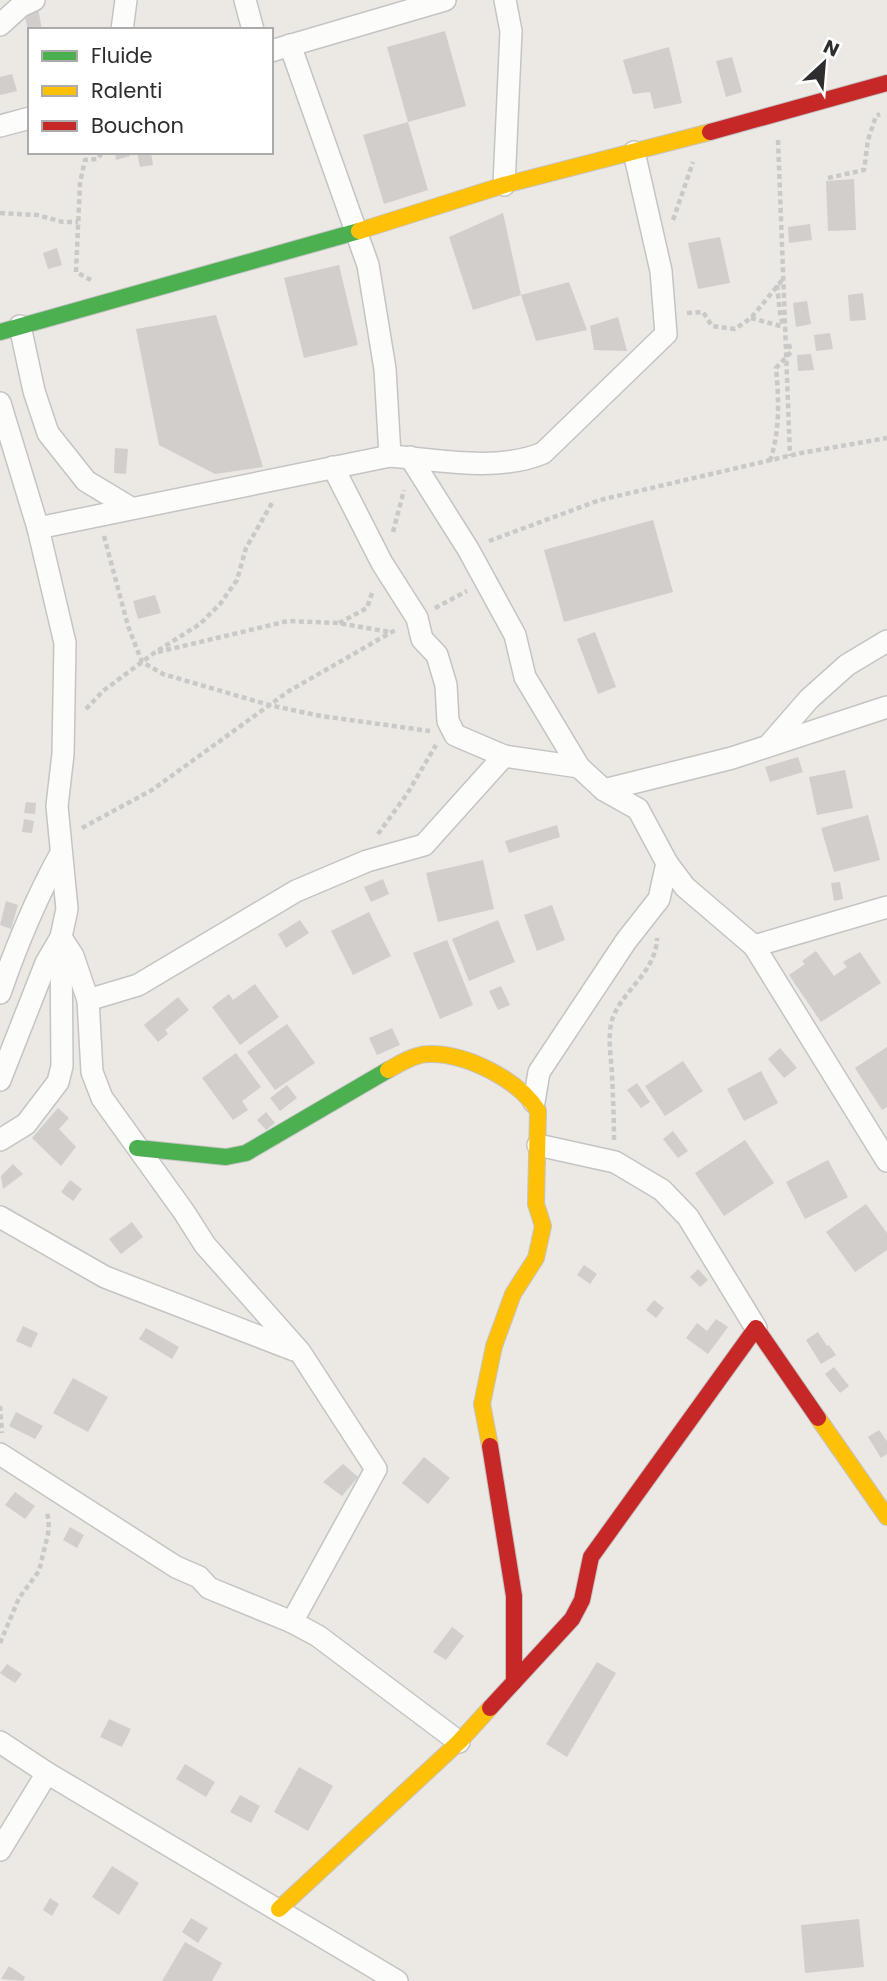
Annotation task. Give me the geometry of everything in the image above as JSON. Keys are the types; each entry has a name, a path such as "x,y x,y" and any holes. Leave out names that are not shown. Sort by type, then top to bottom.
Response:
{"street":[{"path":"122,28 125,0"},
{"path":"245,0 252,28"},
{"path":"444,0 281,48 358,231 368,265 388,402 400,456 468,549 515,635 525,677 579,767 604,790 638,809 667,863 685,887 754,946 887,1161"},
{"path":"504,185 511,31 505,0"},
{"path":"0,25 18,4"},
{"path":"131,508 86,481 48,433 10,329 358,231 504,185 708,133 887,83"},
{"path":"0,126 28,119"},
{"path":"38,528 333,467 400,456 445,462 504,462 527,460 543,453 664,337 668,330 661,271 634,152"},
{"path":"0,404 38,528 65,643 63,732 57,806 67,909 61,937 62,1066 58,1082 26,1124 0,1140"},
{"path":"7,427 42,415"},
{"path":"333,467 382,563 417,618 422,639 437,655 446,685 448,721 455,735 504,757 579,767"},
{"path":"767,747 809,699 847,665 887,641"},
{"path":"604,790 732,758 887,706"},
{"path":"88,1000 138,985 296,891 368,861 424,845 504,757"},
{"path":"0,993 17,943 60,846"},
{"path":"534,1102 539,1072 626,941 659,899 667,863"},
{"path":"754,946 887,907"},
{"path":"61,937 73,956 88,1000 92,1072 102,1098 205,1245 299,1352 376,1469 292,1622"},
{"path":"1,1073 46,963 61,937"},
{"path":"137,1148 226,1157 246,1153 400,1063 415,1056 429,1054 444,1056 482,1069 519,1089 534,1102 538,1111 536,1205 543,1226 536,1258 513,1294 494,1346 482,1404 514,1596 514,1682"},
{"path":"538,1145 615,1162 662,1190 688,1217 756,1328 887,1517"},
{"path":"0,1217 105,1277 299,1352"},
{"path":"279,1909 459,1742 572,1619 580,1607 586,1583 586,1569 592,1554 756,1328"},
{"path":"2,1455 176,1567 199,1577 209,1588 292,1622 318,1636 459,1742"},
{"path":"0,1742 47,1773 397,1981"},
{"path":"0,1850 47,1773"}],"path":[{"path":"828,178 864,170 868,140 876,116 887,111"},
{"path":"778,114 790,456"},
{"path":"669,228 696,153 708,133"},
{"path":"87,154 89,160"},
{"path":"101,154 98,159 85,160 80,183 76,272 103,286 108,301"},
{"path":"0,213 37,215 63,222 78,222"},
{"path":"664,296 687,313 703,312 712,326 735,329 751,318 783,278"},
{"path":"770,461 777,428 779,396 776,368 791,352 780,313 778,285"},
{"path":"751,318 784,327"},
{"path":"468,549 600,500 790,456 887,438"},
{"path":"63,732 103,691 154,653 200,624 220,604 237,580 246,548 258,524 289,476"},
{"path":"98,515 128,626 142,662 163,674 270,705 321,716 455,735"},
{"path":"60,846 152,790 289,691 485,581"},
{"path":"154,653 288,621 338,623 422,639"},
{"path":"368,861 379,830 407,794 434,746 455,735"},
{"path":"615,1162 611,1022 623,1001 643,978 657,948 657,936"},
{"path":"0,1406 2,1455"},
{"path":"0,1643 19,1598 38,1571 48,1534 49,1520 43,1504"}],"building":[{"path":"38,8 42,28 28,28 28,31 24,12"},
{"path":"445,31 466,106 408,122 387,47"},
{"path":"669,47 682,103 654,109 650,92 633,94 623,60"},
{"path":"732,57 742,92 726,97 716,61"},
{"path":"12,74 17,91 0,95 0,77"},
{"path":"408,122 428,190 384,204 363,135"},
{"path":"115,154 130,154 130,156 116,160"},
{"path":"137,154 151,154 153,165 140,167"},
{"path":"854,179 856,230 828,231 826,181"},
{"path":"503,213 521,295 473,310 449,237"},
{"path":"810,224 812,240 789,243 788,227"},
{"path":"720,237 730,283 698,289 688,243"},
{"path":"57,248 62,265 48,269 43,253"},
{"path":"339,265 358,345 304,358 284,278"},
{"path":"569,282 587,330 536,341 521,295"},
{"path":"863,293 866,320 850,321 848,295"},
{"path":"807,301 811,324 796,327 793,303"},
{"path":"216,315 263,467 215,474 159,445 136,329"},
{"path":"618,317 627,351 594,350 590,326"},
{"path":"830,333 833,349 816,351 814,335"},
{"path":"811,354 814,370 798,371 797,355"},
{"path":"115,448 128,449 126,474 114,473"},
{"path":"653,520 673,592 564,622 544,550"},
{"path":"155,595 161,613 138,619 133,601"},
{"path":"595,632 616,687 598,694 577,639"},
{"path":"798,757 803,772 770,782 765,767"},
{"path":"845,770 853,808 817,815 809,777"},
{"path":"26,802 36,803 35,814 24,813"},
{"path":"868,815 880,860 834,872 821,828"},
{"path":"24,819 34,821 32,833 22,832"},
{"path":"557,825 560,837 509,853 505,841"},
{"path":"483,860 494,909 438,922 426,873"},
{"path":"383,879 389,894 371,902 364,887"},
{"path":"840,882 843,899 834,901 831,883"},
{"path":"6,901 18,905 11,929 0,925"},
{"path":"552,905 565,940 537,951 524,915"},
{"path":"369,912 391,956 353,975 331,931"},
{"path":"300,920 309,933 286,948 278,934"},
{"path":"498,920 515,962 469,981 452,939"},
{"path":"447,940 473,1005 440,1019 413,953"},
{"path":"816,951 834,976 847,967 843,962 860,952 881,983 821,1022 789,975 805,964 802,961"},
{"path":"255,984 279,1017 240,1045 212,1007 229,994 233,1000"},
{"path":"501,986 510,1005 498,1010 489,991"},
{"path":"178,997 189,1010 165,1030 168,1034 158,1042 144,1025"},
{"path":"287,1024 315,1063 275,1090 247,1052"},
{"path":"392,1028 400,1045 377,1055 369,1038"},
{"path":"887,1047 887,1107 882,1110 855,1068"},
{"path":"780,1048 797,1068 784,1078 768,1059"},
{"path":"236,1053 261,1087 242,1101 248,1110 233,1120 202,1078"},
{"path":"683,1061 703,1091 665,1116 645,1086"},
{"path":"761,1071 778,1103 744,1121 727,1089"},
{"path":"637,1083 650,1102 641,1108 627,1090"},
{"path":"287,1085 297,1098 280,1111 270,1098"},
{"path":"58,1108 69,1118 59,1129 76,1147 61,1166 32,1138"},
{"path":"266,1112 275,1123 266,1130 257,1120"},
{"path":"673,1131 688,1151 678,1158 663,1139"},
{"path":"745,1140 774,1183 724,1216 695,1173"},
{"path":"828,1160 848,1197 805,1219 786,1182"},
{"path":"13,1164 23,1174 3,1189 1,1176"},
{"path":"70,1180 82,1189 73,1201 61,1192"},
{"path":"866,1204 887,1233 887,1250 855,1272 826,1232"},
{"path":"132,1222 143,1237 121,1254 109,1239"},
{"path":"584,1265 597,1274 590,1284 577,1275"},
{"path":"698,1269 708,1280 700,1287 690,1277"},
{"path":"654,1300 664,1308 656,1318 646,1310"},
{"path":"716,1319 728,1327 708,1354 686,1338 697,1323 707,1331"},
{"path":"23,1326 38,1333 31,1348 16,1341"},
{"path":"146,1328 179,1347 172,1359 139,1339"},
{"path":"818,1332 836,1355 821,1364 806,1340"},
{"path":"834,1367 849,1386 840,1393 825,1374"},
{"path":"73,1378 108,1397 88,1432 53,1413"},
{"path":"16,1412 43,1426 35,1439 9,1426"},
{"path":"879,1430 887,1441 887,1454 881,1458 868,1437"},
{"path":"424,1457 450,1478 428,1504 402,1483"},
{"path":"343,1464 358,1477 342,1496 323,1482"},
{"path":"15,1492 35,1506 25,1519 5,1505"},
{"path":"70,1527 84,1535 77,1548 63,1540"},
{"path":"452,1627 464,1636 446,1660 433,1652"},
{"path":"597,1662 616,1673 567,1757 546,1744"},
{"path":"7,1664 22,1674 15,1683 0,1673"},
{"path":"109,1719 131,1729 122,1747 100,1737"},
{"path":"185,1764 215,1782 206,1797 176,1779"},
{"path":"299,1767 333,1786 308,1831 274,1812"},
{"path":"240,1795 260,1806 251,1823 230,1812"},
{"path":"112,1866 139,1883 119,1915 92,1897"},
{"path":"50,1898 59,1904 52,1916 43,1910"},
{"path":"191,1918 208,1928 198,1943 182,1932"},
{"path":"859,1919 864,1967 805,1973 801,1925"},
{"path":"185,1942 222,1963 212,1981 162,1981"},
{"path":"9,1966 25,1977 23,1981 1,1979"}],"traffic: fast":[{"path":"0,332 359,231"},
{"path":"137,1148 226,1157 246,1153 388,1070"}],"traffic: slow":[{"path":"359,231 504,185 710,132"},
{"path":"388,1070 424,1054 459,1058 505,1079 538,1111 536,1204 543,1226 536,1258 513,1294 494,1346 482,1404 490,1446"},
{"path":"818,1418 887,1517"},
{"path":"279,1909 459,1742 490,1708"}],"traffic: jam":[{"path":"710,132 887,83"},
{"path":"490,1708 572,1619 582,1600 591,1557 756,1328 818,1418"},
{"path":"490,1446 514,1596 514,1682"}]}
